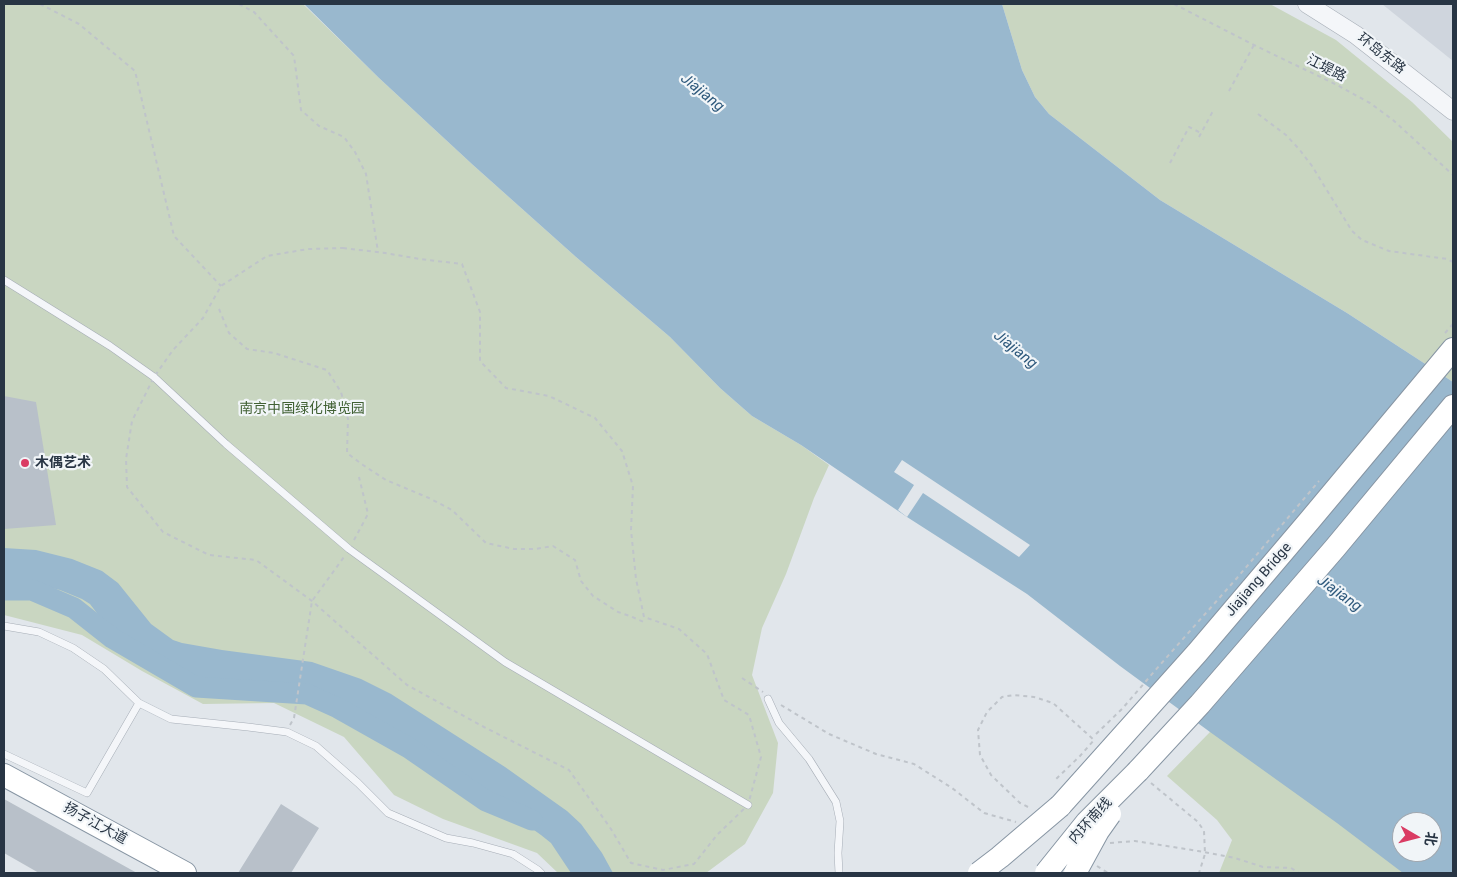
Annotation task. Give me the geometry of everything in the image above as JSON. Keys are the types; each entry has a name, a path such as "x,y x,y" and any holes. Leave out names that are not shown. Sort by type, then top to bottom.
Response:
{"highway":[{"name":"Jiajiang Bridge","path":"1060,806 1197,653 1310,520 1447,344"},
{"path":"1084,868 1098,832 1128,789 1143,776 1200,704 1453,406"},
{"name":"扬子江大道","path":"4,775 185,873"},
{"name":"内环南线","path":"1046,873 1087,822 1143,776"},
{"path":"979,873 1060,806"},
{"path":"1006,873 1060,806"}],"street":[{"name":"环岛东路","path":"1307,4 1356,34 1453,110"}],"lane":[{"path":"4,280 110,346 154,377 226,444 349,550 505,662 748,805"},
{"path":"4,626 38,632 73,648 104,669 139,703 171,719 287,732 316,746 358,783 388,813 446,838 513,854 541,873"},
{"path":"768,699 779,722 809,759 836,802 840,821 839,873"},
{"path":"4,754 87,793 139,703"}],"path":[{"path":"40,4 80,24 135,71 174,236 222,286"},
{"path":"239,4 254,12 294,56 302,110 319,126 344,137 355,152 366,174 378,252"},
{"name":"江堤路","path":"1174,4 1370,103 1393,120 1453,175"},
{"path":"1229,91 1254,45"},
{"path":"1199,136 1213,111"},
{"path":"1258,114 1286,135 1299,149 1312,166 1352,231 1362,240 1389,251 1447,259 1453,262"},
{"path":"1170,163 1189,127 1201,133"},
{"path":"342,248 378,252 462,264 480,312 480,361 506,388 549,396 595,418 622,451 633,486 631,530 636,579 644,618 679,629 707,654 724,700 749,715 761,758 748,805 717,835 694,864 663,870 631,862 611,830 568,770 407,685 312,601 256,560 209,555 163,532 128,487 126,458 132,421 154,377 173,350 203,318 222,286 267,256 308,249 342,248"},
{"path":"219,309 229,333 247,349 274,353 327,370 341,392 348,419 347,453 363,465 386,480 452,510 486,543 514,549 535,549 553,546 575,560 581,581 593,596 618,612 646,623"},
{"path":"1447,344 1453,324"},
{"path":"1096,734 1122,709 1324,475"},
{"path":"294,718 312,601 349,550 368,514 359,477"},
{"path":"742,678 763,692"},
{"path":"1028,807 1020,803 991,775 980,755 978,730 987,712 1002,697 1014,695 1053,703 1094,740 1056,779"},
{"path":"776,701 829,734 876,754 914,764 952,788 984,813 1016,822"},
{"path":"1143,776 1198,822 1204,831 1205,854 1199,873"},
{"path":"1108,844 1135,841 1235,858 1263,867 1291,868 1299,873"},
{"path":"1084,868 1108,873"}],"shaded area":[{"path":"1382,4 1453,4 1453,61"}],"green space":[{"name":"南京中国绿化博览园","path":"4,4 303,4 473,165 576,257 670,337 720,388 752,416 801,445 829,465 814,498 786,574 762,628 752,675 778,743 773,793 745,844 706,873 558,873 537,853 443,819 394,795 344,737 274,703 203,704 142,671 82,635 4,615"},
{"path":"1002,4 1270,4 1336,40 1412,102 1453,142 1453,382 1347,313 1160,200 1049,114 1035,97 1022,70"},
{"path":"1228,718 1392,844 1392,862 1442,862 1453,873 1219,873 1232,840 1217,820 1167,776 1210,732"}],"water":[{"name":"Jiajiang","path":"304,4 1002,4 1022,70 1035,97 1049,114 1160,200 1347,313 1453,382 1453,873 1403,873 1120,666 1027,594 907,517 801,445 752,416 720,388 670,337 576,257 379,78"},
{"path":"4,548 36,550 72,559 102,571 118,583 151,624 173,640 222,650 312,662 361,679 391,694 505,767 567,811 581,824 602,853 613,873 571,873 551,843 541,835 482,793 372,721 303,694 173,675 154,668 122,646 90,604 82,599 60,590 31,583 4,581"}],"pier":[{"path":"902,460 1030,545 1019,557 923,493 907,517 898,510 914,485 894,472"}],"building":[{"name":"木偶艺术","path":"4,396 36,402 56,525 4,529"},
{"path":"4,799 137,873 39,873 4,853"},
{"path":"281,804 319,828 291,873 238,873"}],"waterway":[{"path":"4,590 32,590 74,608 112,638 196,687 307,694 338,708 409,748 486,801 532,820"}],"place":[{"name":"木偶艺术","path":"25,463"}]}
